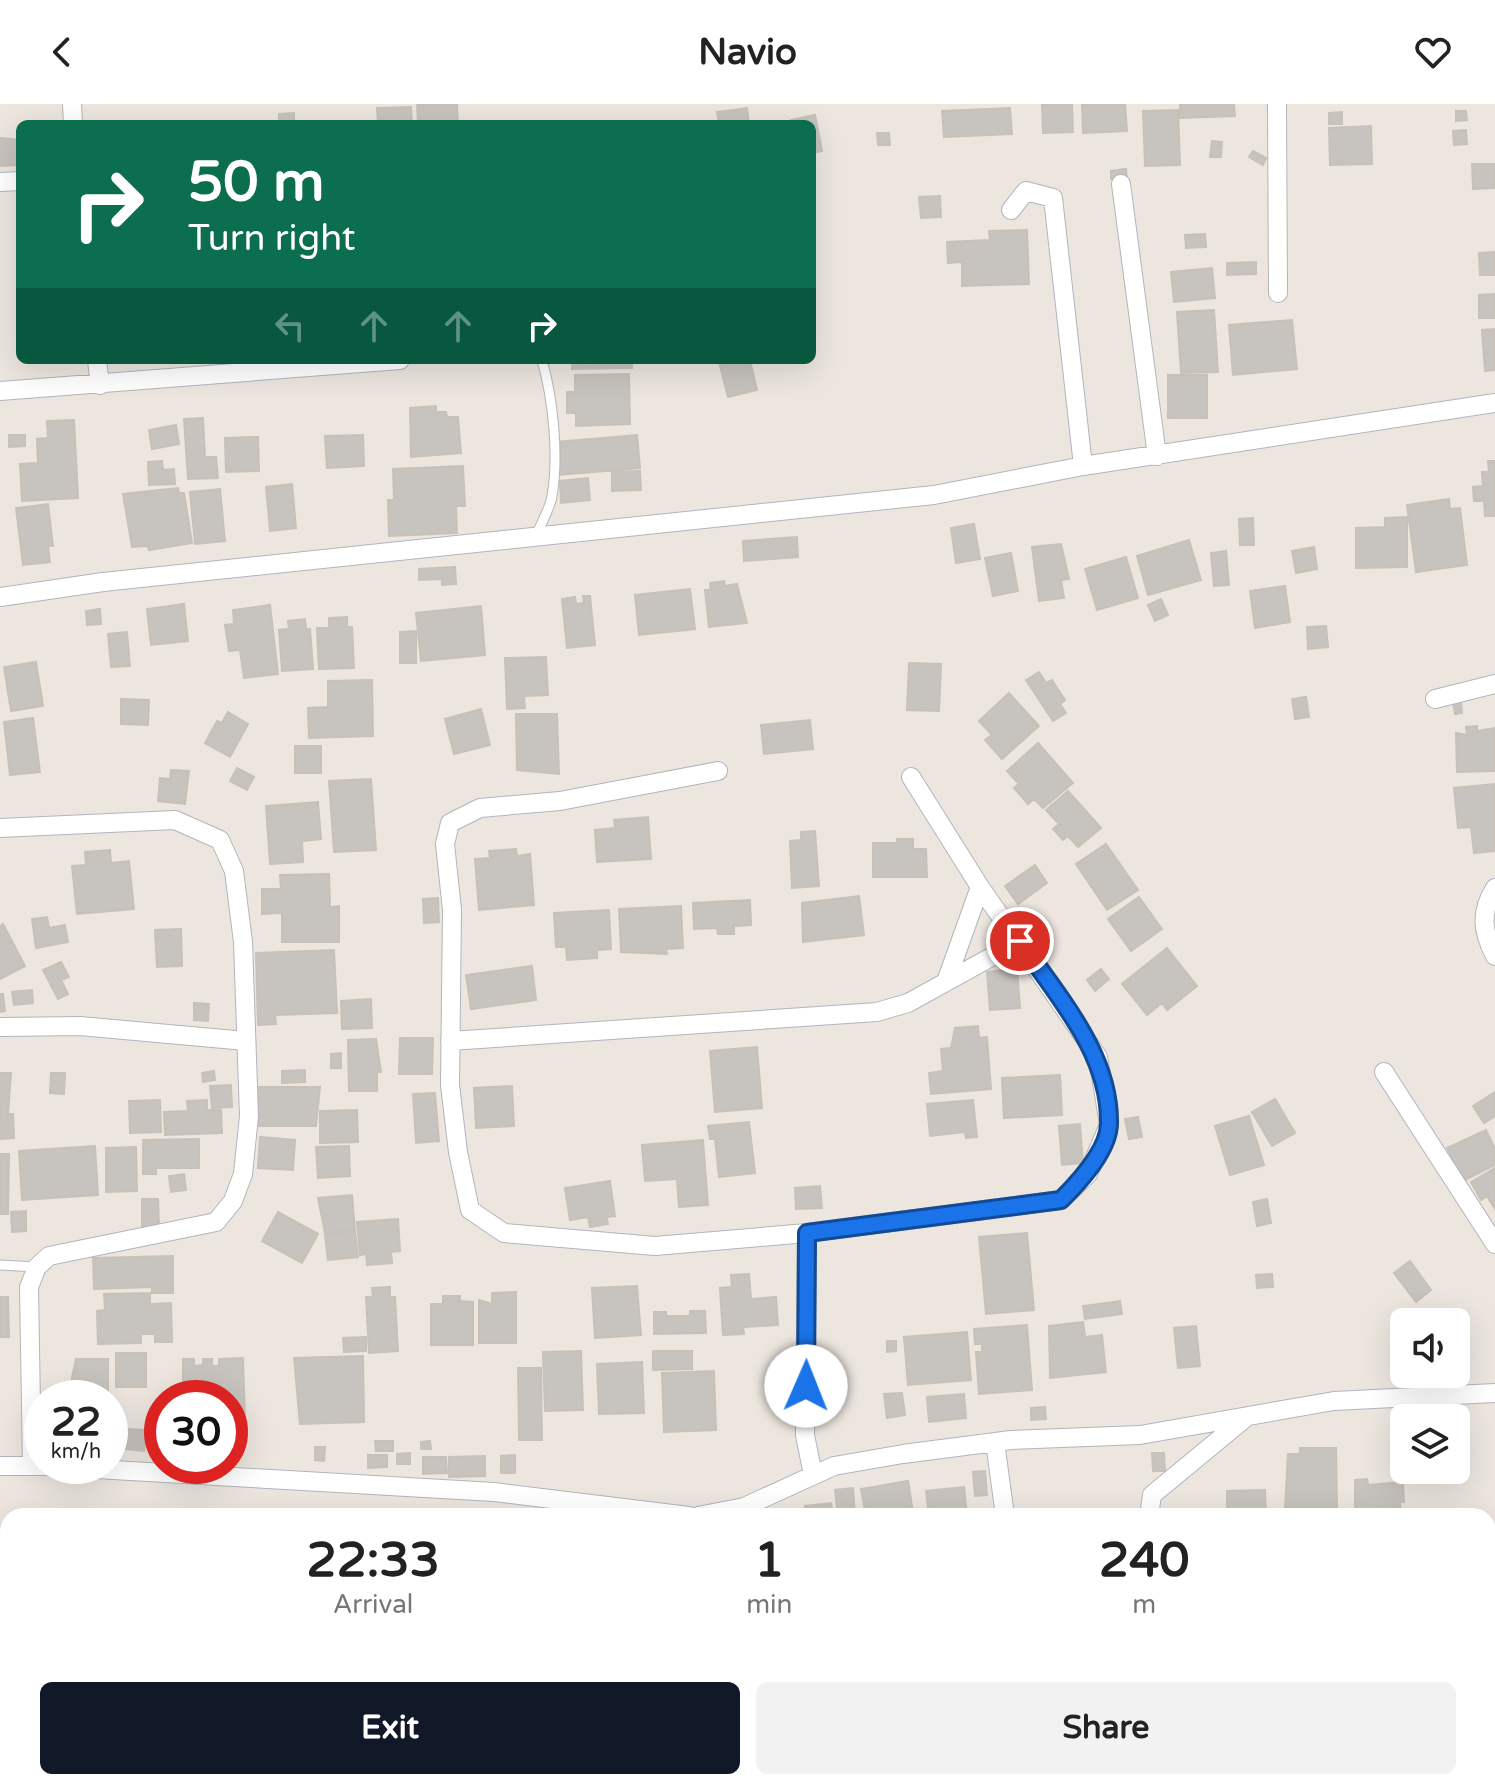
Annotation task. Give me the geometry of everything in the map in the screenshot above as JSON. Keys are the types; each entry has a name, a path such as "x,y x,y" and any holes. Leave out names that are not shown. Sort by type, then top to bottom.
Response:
{"street":[{"path":"1277,104 1278,293"},
{"path":"1121,184 1157,456"},
{"path":"1011,210 1026,191 1053,198 1083,466"},
{"path":"97,364 100,385"},
{"path":"0,391 352,364"},
{"path":"0,597 103,582 934,495 1083,466 1495,403"},
{"path":"1435,699 1495,684"},
{"path":"718,771 560,801 480,808 450,823 445,844 452,910 450,1085 456,1139 470,1210 504,1233 655,1246 807,1233 1061,1200 1088,1174 1109,1125 1098,1057 980,887 911,777"},
{"path":"0,828 175,820 220,840 234,871 243,942 249,1116 243,1174 233,1201 216,1222 49,1256 37,1267 29,1287 34,1380"},
{"path":"947,979 980,887"},
{"path":"1495,888 1483,907 1486,939 1495,956"},
{"path":"450,1041 877,1012 908,1003 1020,941"},
{"path":"0,1027 95,1027 246,1041"},
{"path":"1384,1072 1495,1244"},
{"path":"807,1233 805,1435 813,1475"},
{"path":"739,1508 834,1466 995,1442 1140,1435 1334,1401 1495,1393"},
{"path":"1150,1508 1152,1495 1249,1415"},
{"path":"995,1442 1004,1508"},
{"path":"0,1466 24,1466"},
{"path":"128,1470 494,1492 535,1508"}],"lane":[{"path":"536,536 552,497 553,476 552,394 543,364"},
{"path":"0,1265 37,1267"}],"building":[{"path":"417,104 457,104 458,120 418,120"},
{"path":"1042,104 1072,104 1073,132 1043,133"},
{"path":"1082,104 1125,104 1127,131 1083,133"},
{"path":"1180,104 1234,104 1235,116 1180,118"},
{"path":"411,107 412,120 378,120 377,108"},
{"path":"747,108 748,120 718,120 717,112"},
{"path":"1010,108 1012,134 944,137 942,111"},
{"path":"1178,110 1180,165 1145,166 1143,111"},
{"path":"1456,111 1466,111 1467,120 1456,121"},
{"path":"1342,112 1342,124 1329,124 1329,113"},
{"path":"294,113 294,120 279,120 279,114"},
{"path":"815,115 816,120 791,120"},
{"path":"816,120 822,151 816,152"},
{"path":"1371,126 1372,164 1330,165 1329,128"},
{"path":"1466,130 1467,144 1454,145 1453,131"},
{"path":"877,133 889,133 890,145 878,145"},
{"path":"0,138 16,140 16,165 0,166"},
{"path":"1212,141 1222,142 1221,157 1210,157"},
{"path":"1253,151 1266,158 1263,165 1249,157"},
{"path":"1472,164 1495,164 1495,188 1473,189"},
{"path":"1126,169 1127,179 1111,179 1111,171"},
{"path":"940,196 941,217 921,218 919,197"},
{"path":"1027,230 1029,284 962,286 962,262 948,263 947,242 990,240 989,231"},
{"path":"1205,234 1206,247 1186,248 1185,235"},
{"path":"1495,252 1495,275 1480,275 1479,253"},
{"path":"1256,262 1256,274 1227,275 1227,263"},
{"path":"1212,268 1215,298 1174,302 1171,272"},
{"path":"1495,294 1495,318 1479,318 1479,295"},
{"path":"1214,310 1218,372 1181,373 1177,312"},
{"path":"1292,320 1297,369 1233,375 1229,325"},
{"path":"1495,329 1495,370 1485,371 1482,330"},
{"path":"572,364 632,364 632,368 572,369"},
{"path":"720,364 751,364 757,390 728,397"},
{"path":"629,374 630,424 576,426 576,413 567,413 567,392 575,392 575,375"},
{"path":"1168,375 1207,375 1207,418 1168,418"},
{"path":"436,406 436,412 446,412 447,417 458,417 461,453 411,457 410,408"},
{"path":"203,418 205,457 216,457 218,478 188,479 184,419"},
{"path":"74,420 78,498 22,501 20,464 38,463 37,439 48,438 47,421"},
{"path":"176,425 179,444 152,449 149,430"},
{"path":"9,435 25,435 25,446 9,447"},
{"path":"363,435 364,466 327,468 325,436"},
{"path":"637,435 640,468 558,475 556,442"},
{"path":"258,437 259,471 226,472 225,438"},
{"path":"162,461 163,470 174,469 175,484 149,485 148,462"},
{"path":"1488,461 1495,461 1495,516 1485,516 1484,501 1474,501 1473,487 1483,486 1482,472 1489,472"},
{"path":"463,466 465,506 456,506 457,533 389,536 388,500 394,500 393,469"},
{"path":"640,471 641,490 612,491 612,472"},
{"path":"588,478 590,500 561,503 560,481"},
{"path":"292,484 296,528 270,531 266,487"},
{"path":"178,488 179,493 184,493 192,543 149,550 148,546 132,547 123,494"},
{"path":"220,489 225,541 195,544 190,492"},
{"path":"1449,499 1450,509 1460,508 1467,565 1416,572 1407,505"},
{"path":"48,504 53,546 48,546 50,562 23,565 16,508"},
{"path":"1407,517 1407,567 1356,568 1356,528 1385,527 1385,518"},
{"path":"1253,518 1254,545 1240,545 1239,519"},
{"path":"974,524 980,559 956,563 951,528"},
{"path":"797,537 798,557 744,561 743,541"},
{"path":"1189,540 1201,580 1148,595 1137,556"},
{"path":"1061,544 1069,579 1061,580 1064,598 1039,601 1032,547"},
{"path":"1314,547 1317,569 1296,573 1292,551"},
{"path":"1226,551 1229,585 1214,586 1211,553"},
{"path":"1011,553 1018,591 993,596 985,558"},
{"path":"1126,557 1138,598 1097,610 1085,569"},
{"path":"455,567 456,584 442,585 442,579 419,580 419,569"},
{"path":"724,581 725,586 737,584 747,623 709,627 705,590 711,590 710,583"},
{"path":"1285,586 1290,622 1255,628 1250,591"},
{"path":"690,589 695,629 639,635 635,595"},
{"path":"583,596 590,596 595,645 567,648 562,599 575,597 576,604 584,603"},
{"path":"1161,599 1168,615 1155,621 1148,605"},
{"path":"184,604 188,641 151,645 147,609"},
{"path":"270,605 278,674 244,678 240,650 229,651 225,625 234,624 233,610"},
{"path":"481,606 485,655 421,661 416,613"},
{"path":"100,609 101,624 87,625 86,611"},
{"path":"347,617 347,627 352,627 354,668 319,669 317,628 329,628 329,618"},
{"path":"305,619 306,629 310,629 313,669 282,671 279,630 289,629 288,621"},
{"path":"1326,626 1328,647 1308,649 1307,627"},
{"path":"416,631 416,663 400,663 400,632"},
{"path":"127,632 130,666 111,667 108,634"},
{"path":"546,657 548,695 524,696 525,708 507,709 505,658"},
{"path":"36,662 43,706 11,711 4,667"},
{"path":"909,663 941,664 939,711 907,710"},
{"path":"1039,672 1046,683 1052,680 1065,700 1060,704 1066,713 1053,721 1026,680"},
{"path":"372,680 373,736 309,738 308,708 328,707 328,681"},
{"path":"1009,693 1039,726 1002,759 985,740 992,735 979,721"},
{"path":"1306,697 1309,717 1295,719 1292,699"},
{"path":"121,699 149,700 148,725 121,724"},
{"path":"1461,700 1462,713 1455,714 1453,701"},
{"path":"481,709 490,745 454,754 445,719"},
{"path":"228,712 248,724 230,757 205,743 217,721 222,723"},
{"path":"516,714 557,714 559,774 517,770"},
{"path":"33,718 40,772 10,775 4,722"},
{"path":"810,720 813,749 764,754 761,725"},
{"path":"1477,726 1477,731 1495,728 1495,771 1457,772 1456,733 1467,735 1466,727"},
{"path":"1038,743 1073,783 1043,808 1034,799 1028,804 1014,788 1019,784 1007,771"},
{"path":"295,746 321,746 321,773 295,773"},
{"path":"237,768 254,777 247,790 230,781"},
{"path":"171,770 189,771 185,804 158,801 160,778 170,779"},
{"path":"371,779 376,850 334,852 329,781"},
{"path":"1495,784 1495,851 1474,853 1471,827 1458,828 1454,788"},
{"path":"1068,791 1101,828 1078,847 1068,836 1063,840 1053,829 1059,824 1046,810"},
{"path":"318,802 321,839 302,841 303,862 270,864 266,806"},
{"path":"648,817 651,859 597,862 595,830 615,828 614,820"},
{"path":"815,831 819,886 792,888 790,841 801,840 801,832"},
{"path":"897,839 913,839 913,849 926,849 927,877 873,877 873,843 897,843"},
{"path":"1106,844 1138,890 1107,910 1076,864"},
{"path":"516,849 517,856 530,854 534,905 479,910 475,859 490,858 489,851"},
{"path":"110,850 111,863 129,861 134,909 77,914 72,866 86,865 85,852"},
{"path":"1035,865 1047,883 1018,904 1005,886"},
{"path":"329,874 330,907 339,906 339,942 282,942 282,913 262,914 262,889 281,889 280,875"},
{"path":"859,896 864,935 803,942 802,903"},
{"path":"1139,897 1162,929 1131,951 1108,919"},
{"path":"438,898 439,922 424,923 423,899"},
{"path":"750,900 751,925 734,926 734,934 718,934 717,928 694,929 693,903"},
{"path":"681,906 683,948 666,949 667,954 621,952 619,909"},
{"path":"609,910 611,949 597,950 597,958 567,960 566,947 556,947 554,913"},
{"path":"47,917 49,928 65,925 68,942 36,948 32,919"},
{"path":"3,924 25,966 0,979 0,926"},
{"path":"181,929 182,966 157,967 155,930"},
{"path":"1167,948 1197,986 1167,1010 1162,1003 1147,1015 1122,984"},
{"path":"334,950 337,1013 275,1015 276,1024 258,1025 256,953"},
{"path":"61,962 69,977 61,980 68,994 58,999 43,970"},
{"path":"532,966 536,1000 471,1009 466,975"},
{"path":"1017,969 1020,1008 990,1010 987,972"},
{"path":"1101,969 1109,979 1095,991 1087,980"},
{"path":"32,990 33,1003 14,1005 12,992"},
{"path":"0,994 3,994 5,1011 0,1012"},
{"path":"371,999 372,1028 342,1029 341,1001"},
{"path":"194,1003 209,1004 208,1021 194,1020"},
{"path":"978,1026 979,1038 987,1037 991,1089 931,1094 929,1073 943,1071 941,1049 951,1048 955,1028"},
{"path":"400,1038 433,1038 432,1074 399,1074"},
{"path":"376,1039 381,1072 377,1072 377,1091 349,1091 348,1040"},
{"path":"757,1047 762,1108 715,1112 710,1051"},
{"path":"341,1053 341,1068 331,1068 331,1054"},
{"path":"305,1070 305,1082 282,1083 282,1071"},
{"path":"214,1071 215,1080 203,1082 202,1073"},
{"path":"0,1073 11,1073 8,1114 13,1114 14,1138 0,1139"},
{"path":"51,1073 65,1073 64,1094 50,1093"},
{"path":"1060,1075 1062,1115 1004,1118 1002,1078"},
{"path":"231,1085 232,1107 212,1108 210,1086"},
{"path":"512,1086 514,1126 476,1128 474,1088"},
{"path":"255,1087 320,1087 316,1126 255,1126"},
{"path":"1495,1092 1495,1116 1484,1123 1473,1106"},
{"path":"435,1093 439,1141 416,1143 413,1094"},
{"path":"1275,1099 1295,1133 1272,1146 1252,1112"},
{"path":"160,1100 161,1132 130,1133 129,1101"},
{"path":"207,1100 207,1110 221,1109 222,1133 165,1135 164,1112 188,1111 187,1101"},
{"path":"973,1100 977,1137 966,1138 965,1132 930,1136 927,1104"},
{"path":"357,1110 358,1142 320,1143 320,1111"},
{"path":"1249,1116 1264,1165 1230,1175 1215,1126"},
{"path":"1138,1117 1142,1137 1129,1139 1125,1119"},
{"path":"749,1122 755,1173 719,1177 715,1139 710,1139 708,1126"},
{"path":"1080,1124 1083,1163 1062,1165 1059,1126"},
{"path":"1486,1130 1495,1149 1495,1165 1463,1181 1447,1148"},
{"path":"260,1137 295,1140 293,1170 258,1168"},
{"path":"199,1139 199,1168 156,1168 156,1174 143,1174 143,1140"},
{"path":"703,1140 708,1205 679,1207 677,1179 645,1181 642,1145"},
{"path":"95,1146 98,1195 22,1200 19,1151"},
{"path":"349,1146 350,1176 318,1178 316,1147"},
{"path":"136,1147 137,1191 106,1192 106,1148"},
{"path":"0,1154 9,1154 8,1214 0,1214"},
{"path":"1495,1168 1495,1209 1487,1196 1481,1200 1471,1182"},
{"path":"184,1174 186,1190 171,1192 169,1176"},
{"path":"610,1181 615,1216 606,1217 608,1224 590,1227 588,1217 570,1220 565,1188"},
{"path":"820,1186 822,1208 796,1209 795,1188"},
{"path":"352,1195 355,1230 325,1233 318,1198"},
{"path":"142,1199 158,1199 159,1226 142,1227"},
{"path":"1267,1199 1271,1223 1257,1226 1253,1202"},
{"path":"26,1211 26,1231 12,1232 11,1212"},
{"path":"278,1212 318,1234 302,1263 262,1241"},
{"path":"398,1219 400,1251 391,1252 392,1263 367,1265 366,1254 360,1255 357,1222"},
{"path":"355,1231 358,1257 328,1260 325,1235"},
{"path":"1027,1233 1034,1310 986,1314 979,1237"},
{"path":"173,1256 173,1293 152,1293 152,1287 94,1289 93,1258"},
{"path":"1410,1261 1431,1290 1416,1302 1394,1273"},
{"path":"749,1274 751,1299 776,1297 778,1325 743,1327 744,1334 723,1335 720,1288 732,1287 731,1275"},
{"path":"1272,1274 1273,1287 1257,1288 1256,1275"},
{"path":"637,1286 641,1335 595,1338 592,1288"},
{"path":"390,1287 390,1297 395,1297 398,1351 369,1353 366,1297 373,1297 372,1288"},
{"path":"516,1292 516,1343 479,1343 479,1300 492,1304 492,1293"},
{"path":"150,1293 150,1304 171,1303 172,1342 155,1342 155,1334 141,1334 141,1343 98,1344 97,1311 105,1310 104,1294"},
{"path":"443,1296 460,1296 460,1301 473,1302 473,1345 431,1345 431,1304 443,1304"},
{"path":"0,1297 8,1297 9,1337 0,1337"},
{"path":"1120,1301 1122,1314 1085,1319 1083,1306"},
{"path":"690,1311 705,1311 706,1333 654,1334 654,1312 666,1312 666,1316 690,1316"},
{"path":"1083,1322 1085,1337 1102,1335 1106,1372 1050,1378 1049,1326"},
{"path":"1027,1325 1032,1390 979,1394 976,1352 982,1352 982,1344 975,1344 974,1329"},
{"path":"1196,1326 1200,1366 1178,1368 1174,1328"},
{"path":"967,1332 971,1380 908,1385 904,1337"},
{"path":"366,1337 366,1351 344,1352 343,1338"},
{"path":"887,1341 896,1341 896,1351 887,1352"},
{"path":"581,1351 583,1410 545,1411 543,1352"},
{"path":"653,1351 692,1351 692,1369 653,1370"},
{"path":"116,1353 146,1353 144,1387 128,1387 128,1380 116,1380"},
{"path":"363,1356 364,1422 300,1424 294,1358"},
{"path":"243,1358 244,1380 183,1380 183,1359 194,1359 194,1366 203,1365 203,1359 212,1359 212,1366 219,1366 219,1359"},
{"path":"76,1359 108,1359 108,1380 71,1380"},
{"path":"642,1362 644,1413 599,1414 597,1364"},
{"path":"518,1368 541,1368 542,1440 519,1440"},
{"path":"714,1371 716,1430 664,1432 662,1373"},
{"path":"902,1393 905,1415 887,1418 884,1394"},
{"path":"964,1394 966,1418 929,1422 927,1397"},
{"path":"1045,1407 1046,1419 1031,1420 1031,1408"},
{"path":"128,1429 144,1430 144,1451 128,1449"},
{"path":"375,1441 393,1441 393,1451 376,1451"},
{"path":"430,1441 431,1449 421,1449 421,1442"},
{"path":"315,1447 325,1447 324,1461 315,1460"},
{"path":"1300,1448 1336,1448 1337,1508 1285,1508 1288,1454 1300,1454"},
{"path":"410,1453 410,1464 397,1464 397,1454"},
{"path":"1152,1453 1164,1453 1165,1471 1153,1471"},
{"path":"368,1455 387,1455 387,1467 368,1468"},
{"path":"515,1455 515,1473 501,1473 501,1456"},
{"path":"485,1456 485,1476 449,1477 449,1457"},
{"path":"423,1457 446,1457 447,1473 423,1474"},
{"path":"985,1471 987,1495 975,1496 973,1472"},
{"path":"1367,1479 1368,1485 1403,1484 1404,1502 1400,1502 1401,1508 1355,1508 1355,1480"},
{"path":"908,1481 912,1508 865,1508 861,1489"},
{"path":"964,1487 966,1508 928,1508 926,1491"},
{"path":"853,1488 854,1508 837,1508 835,1490"},
{"path":"1265,1490 1266,1508 1227,1508 1227,1491"},
{"path":"831,1503 832,1508 805,1508"}],"route":[{"path":"806,1386 807,1233 939,1213 1061,1200 1088,1174 1109,1125 1098,1057 1020,941"}]}
